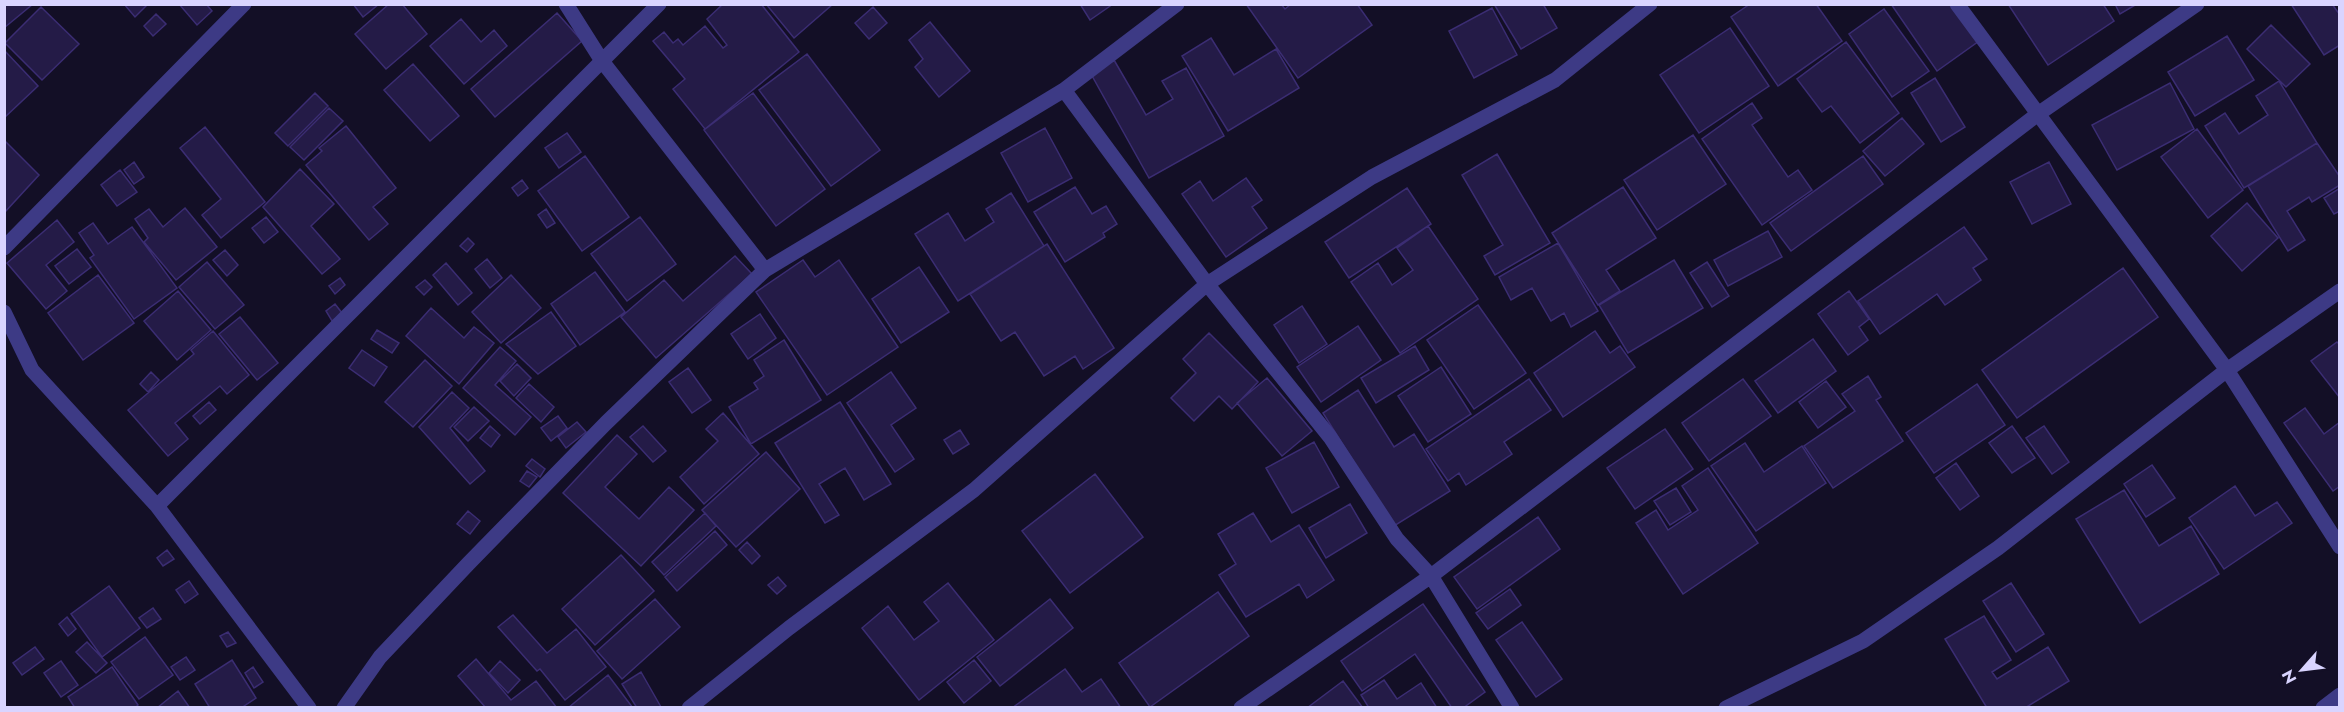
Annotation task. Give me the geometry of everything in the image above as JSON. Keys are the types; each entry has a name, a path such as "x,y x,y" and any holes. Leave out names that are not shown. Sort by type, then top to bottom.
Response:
{"street":[{"path":"4,248 244,4"},
{"path":"566,4 602,61 765,270"},
{"path":"157,506 659,4"},
{"path":"344,708 380,657 468,564 606,423 765,270 1064,90 1177,4"},
{"path":"689,708 789,628 974,490 1207,284 1372,177 1555,80 1650,4"},
{"path":"1957,4 2227,370 2340,547"},
{"path":"1241,708 1431,576 2038,114 2197,4"},
{"path":"1064,90 1207,284 1330,437 1397,539 1431,576 1512,708"},
{"path":"1726,708 1863,641 1998,548 2227,370 2340,291"},
{"path":"4,312 32,370 157,506 309,708"},
{"path":"2323,708 2340,695"}],"building":[{"path":"4,4 33,4 4,28"},
{"path":"124,4 148,4 135,17"},
{"path":"179,4 206,4 212,11 197,25"},
{"path":"353,4 379,4 363,17"},
{"path":"389,4 402,4 427,34 386,69 355,34"},
{"path":"723,4 761,4 799,52 705,129 673,89 685,79 653,41 664,32 673,43 678,39 683,45 705,26 723,48 727,45 707,19"},
{"path":"766,4 833,4 794,38"},
{"path":"1080,4 1113,4 1090,20"},
{"path":"1246,4 1281,4 1285,9 1291,4 1357,4 1372,25 1298,78"},
{"path":"1494,4 1543,4 1557,28 1521,49"},
{"path":"1750,4 1816,4 1842,41 1778,86 1731,17"},
{"path":"1891,4 1954,4 1979,41 1937,71"},
{"path":"2008,4 2103,4 2114,21 2048,65"},
{"path":"2115,4 2137,4 2120,14"},
{"path":"2291,4 2332,4 2340,15 2340,45 2324,55"},
{"path":"41,7 79,44 42,80 5,43"},
{"path":"873,7 887,23 869,39 855,23"},
{"path":"1492,8 1517,55 1474,78 1449,31"},
{"path":"1884,9 1929,71 1892,97 1849,34"},
{"path":"557,13 582,41 495,117 471,89"},
{"path":"156,14 166,24 153,36 144,26"},
{"path":"461,19 481,42 494,30 507,46 464,84 430,46"},
{"path":"930,22 970,71 939,97 915,67 923,59 909,40"},
{"path":"2271,25 2310,64 2286,87 2247,49"},
{"path":"1730,28 1769,86 1699,133 1660,75"},
{"path":"2227,36 2254,80 2195,116 2168,72"},
{"path":"1211,38 1234,75 1276,49 1299,88 1228,131 1182,56"},
{"path":"1846,42 1899,113 1860,143 1831,106 1822,112 1797,79"},
{"path":"4,50 38,86 4,118"},
{"path":"807,54 880,150 831,186 759,90"},
{"path":"1114,60 1146,115 1173,99 1162,81 1186,68 1224,136 1149,178 1091,74"},
{"path":"413,64 459,116 430,141 384,90"},
{"path":"1935,78 1965,127 1941,142 1911,93"},
{"path":"2279,81 2317,143 2244,188 2205,126 2225,113 2239,134 2268,115 2256,96"},
{"path":"2170,83 2194,129 2117,170 2092,125"},
{"path":"315,93 328,106 288,146 275,133"},
{"path":"753,93 825,189 776,226 704,130"},
{"path":"1752,103 1762,118 1752,125 1788,177 1798,170 1812,190 1762,225 1702,139"},
{"path":"329,108 343,121 304,160 290,147"},
{"path":"1902,118 1924,144 1885,176 1863,151"},
{"path":"346,126 396,188 373,207 388,224 369,240 306,165 322,151 319,148"},
{"path":"205,127 265,202 221,238 202,215 221,199 180,148"},
{"path":"1045,128 1072,178 1028,202 1001,153"},
{"path":"2197,129 2243,190 2208,218 2161,157"},
{"path":"567,133 581,152 559,168 545,148"},
{"path":"1693,135 1726,184 1657,230 1624,180"},
{"path":"4,140 39,175 4,213"},
{"path":"2317,143 2340,177 2340,185 2312,202 2309,197 2287,211 2305,240 2288,251 2248,186"},
{"path":"1497,154 1550,243 1495,275 1484,256 1503,245 1462,175"},
{"path":"585,156 629,217 582,251 538,191"},
{"path":"1863,156 1883,184 1791,251 1770,223"},
{"path":"134,162 144,177 134,184 124,170"},
{"path":"2049,162 2071,204 2032,224 2010,182"},
{"path":"300,169 334,204 311,226 340,259 322,274 263,207"},
{"path":"120,170 137,192 117,206 101,185"},
{"path":"1246,178 1262,200 1252,207 1267,228 1226,257 1182,194 1200,181 1213,201"},
{"path":"522,180 528,188 518,196 512,188"},
{"path":"1075,187 1092,214 1106,206 1117,224 1103,233 1105,237 1065,262 1034,212"},
{"path":"1623,187 1656,238 1606,270 1620,291 1598,305 1552,233"},
{"path":"1407,188 1431,224 1349,278 1325,242"},
{"path":"2340,188 2340,211 2334,214 2324,198"},
{"path":"1011,193 1044,246 958,301 915,234 948,213 965,241 994,222 986,209"},
{"path":"2247,203 2278,238 2242,271 2211,236"},
{"path":"185,208 217,247 176,280 144,242 148,238 135,219 149,209 163,227"},
{"path":"546,209 555,223 547,228 538,215"},
{"path":"266,217 278,232 264,243 252,228"},
{"path":"640,217 676,264 627,301 591,254"},
{"path":"57,220 74,242 46,265 67,291 46,309 7,263"},
{"path":"93,223 108,244 132,227 177,288 134,319 90,258 94,255 79,233"},
{"path":"1428,226 1478,299 1400,353 1351,282 1378,263 1392,285 1413,270 1397,248"},
{"path":"1964,227 1987,259 1973,268 1981,280 1945,305 1937,294 1880,334 1858,301"},
{"path":"1768,231 1782,257 1728,286 1714,260"},
{"path":"468,238 474,244 467,252 460,246"},
{"path":"1558,243 1598,311 1571,327 1564,313 1551,321 1532,288 1511,300 1499,277"},
{"path":"1047,244 1114,348 1083,369 1075,356 1044,376 1015,332 1001,341 970,294"},
{"path":"77,249 91,267 69,284 55,266"},
{"path":"225,250 238,265 227,276 213,260"},
{"path":"735,256 752,274 656,358 621,317 664,280 683,301"},
{"path":"487,259 502,278 490,288 475,269"},
{"path":"803,260 815,277 839,260 898,347 827,395 756,292"},
{"path":"1674,260 1703,308 1628,353 1599,305"},
{"path":"207,262 244,305 215,329 179,287"},
{"path":"1707,262 1729,296 1712,307 1690,273"},
{"path":"446,263 472,293 458,305 433,275"},
{"path":"919,267 949,312 901,343 872,299"},
{"path":"2123,268 2158,317 2017,418 1982,370"},
{"path":"595,272 625,312 580,345 551,304"},
{"path":"98,275 134,323 83,360 48,313"},
{"path":"511,275 541,308 501,343 472,312"},
{"path":"340,278 345,285 335,294 329,286"},
{"path":"425,280 432,287 424,295 416,287"},
{"path":"178,291 211,330 177,360 144,321"},
{"path":"1849,291 1869,319 1859,327 1868,340 1848,355 1818,314"},
{"path":"335,304 342,313 332,321 326,311"},
{"path":"1478,305 1526,373 1474,409 1427,340"},
{"path":"1302,306 1327,344 1299,363 1274,325"},
{"path":"431,308 464,338 474,327 494,343 459,384 406,336"},
{"path":"551,312 576,346 538,374 506,344"},
{"path":"760,314 776,338 748,359 731,334"},
{"path":"240,317 278,363 257,380 219,334"},
{"path":"1358,326 1381,360 1321,402 1297,367"},
{"path":"377,330 399,343 392,353 371,339"},
{"path":"213,331 249,375 227,394 220,386 175,423 188,439 168,456 128,410 194,354 191,350"},
{"path":"1595,331 1610,353 1620,346 1635,367 1563,417 1534,373"},
{"path":"1209,333 1258,382 1232,409 1219,396 1194,421 1171,398 1196,373 1183,359"},
{"path":"1813,339 1836,371 1778,413 1755,381"},
{"path":"784,340 821,400 751,444 729,407 758,389 754,383 764,376 754,360"},
{"path":"2337,342 2340,345 2340,398 2311,361"},
{"path":"1415,346 1429,370 1376,403 1361,378"},
{"path":"500,347 516,361 495,385 531,417 515,435 463,388"},
{"path":"362,350 387,367 374,386 349,368"},
{"path":"425,360 452,386 413,427 385,402"},
{"path":"517,364 531,378 514,396 500,381"},
{"path":"1441,367 1471,414 1428,442 1398,396"},
{"path":"688,368 711,400 692,413 669,382"},
{"path":"151,372 159,380 148,392 140,384"},
{"path":"891,372 916,408 891,425 914,459 895,472 847,403"},
{"path":"1868,376 1881,397 1876,400 1903,441 1833,488 1804,446 1855,411 1842,394"},
{"path":"1267,378 1312,431 1282,456 1237,403"},
{"path":"1529,379 1551,410 1504,442 1512,454 1466,485 1459,473 1448,481 1426,449"},
{"path":"1743,379 1771,416 1709,461 1682,423"},
{"path":"1826,381 1846,407 1818,428 1799,402"},
{"path":"529,384 554,407 541,422 516,398"},
{"path":"1977,384 2005,425 1934,473 1906,433"},
{"path":"1358,390 1394,447 1414,434 1450,491 1394,526 1323,413"},
{"path":"452,392 469,408 450,428 485,471 470,484 419,427"},
{"path":"209,402 216,410 200,424 193,416"},
{"path":"840,402 891,484 864,500 845,468 819,484 839,515 825,523 775,443"},
{"path":"474,407 489,421 468,441 454,427"},
{"path":"2305,408 2324,434 2340,422 2340,486 2333,491 2284,423"},
{"path":"723,413 759,454 704,504 680,477 718,441 706,429"},
{"path":"558,416 567,428 551,441 541,428"},
{"path":"577,422 586,432 566,448 558,437"},
{"path":"490,426 500,435 491,447 480,438"},
{"path":"643,426 666,451 653,462 630,437"},
{"path":"2012,426 2035,458 2012,473 1989,443"},
{"path":"2044,426 2069,462 2052,474 2026,438"},
{"path":"1665,429 1693,469 1635,509 1607,468"},
{"path":"960,430 969,444 953,454 944,440"},
{"path":"617,435 637,454 605,487 639,519 669,487 694,510 641,566 563,493"},
{"path":"1314,442 1339,487 1292,513 1266,468"},
{"path":"1745,443 1764,472 1802,446 1826,483 1756,531 1711,466"},
{"path":"766,452 800,489 736,547 702,510"},
{"path":"532,459 545,469 540,477 526,466"},
{"path":"1956,463 1979,496 1960,510 1936,478"},
{"path":"2152,465 2175,498 2146,517 2124,484"},
{"path":"1708,468 1758,543 1683,594 1636,523 1656,510 1668,530 1698,510 1682,486"},
{"path":"527,471 537,477 529,487 520,481"},
{"path":"1095,474 1143,537 1070,593 1022,531"},
{"path":"2235,486 2255,516 2277,502 2292,523 2224,569 2189,518"},
{"path":"1676,488 1691,512 1670,525 1654,501"},
{"path":"2124,490 2159,546 2191,526 2219,574 2140,623 2076,519"},
{"path":"1350,504 1367,533 1326,558 1309,528"},
{"path":"468,511 480,521 470,534 457,524"},
{"path":"705,513 716,526 664,575 652,562"},
{"path":"1253,513 1271,542 1299,525 1334,580 1307,598 1299,584 1246,617 1219,575 1236,564 1218,534"},
{"path":"1538,517 1560,549 1477,609 1454,577"},
{"path":"715,531 727,545 677,591 665,577"},
{"path":"747,542 760,556 752,564 739,550"},
{"path":"167,550 174,559 163,566 157,558"},
{"path":"621,555 654,591 595,645 562,609"},
{"path":"778,577 786,586 777,594 768,585"},
{"path":"189,581 198,594 185,603 176,590"},
{"path":"948,583 994,640 919,700 862,628 888,606 914,640 939,621 924,602"},
{"path":"2011,583 2044,634 2016,652 1983,601"},
{"path":"109,586 140,628 102,657 71,614"},
{"path":"1510,589 1521,605 1488,629 1476,613"},
{"path":"1218,592 1249,636 1150,707 1119,663"},
{"path":"655,599 680,627 622,679 597,651"},
{"path":"1050,599 1073,628 1000,686 977,657"},
{"path":"1423,604 1485,692 1463,708 1452,708 1415,654 1362,691 1341,661"},
{"path":"153,608 161,619 147,628 139,618"},
{"path":"513,615 547,653 576,629 606,667 565,700 540,669 537,671 498,627"},
{"path":"1984,616 2011,660 1992,672 1997,679 2048,647 2069,681 2025,708 1987,708 1945,639"},
{"path":"67,617 76,629 68,636 59,624"},
{"path":"1522,622 1562,679 1536,697 1496,640"},
{"path":"228,632 236,643 227,647 220,636"},
{"path":"145,637 173,675 139,699 111,662"},
{"path":"87,642 107,663 96,673 76,652"},
{"path":"35,647 44,659 22,675 13,663"},
{"path":"186,657 195,670 180,680 171,667"},
{"path":"476,659 511,700 536,681 557,708 486,708 458,676"},
{"path":"232,660 256,698 241,708 210,708 195,684"},
{"path":"974,660 991,681 964,703 947,682"},
{"path":"61,661 78,685 61,697 44,673"},
{"path":"500,661 520,680 508,693 489,673"},
{"path":"112,667 138,705 135,708 75,708 68,697"},
{"path":"253,667 263,682 254,688 245,673"},
{"path":"1065,669 1082,692 1101,679 1121,708 1012,708"},
{"path":"641,672 660,708 637,708 622,684"},
{"path":"608,675 633,708 568,708"},
{"path":"1384,680 1397,699 1421,683 1437,708 1369,708 1361,695"},
{"path":"1343,681 1363,708 1307,708"},
{"path":"178,691 190,708 157,708"}]}
